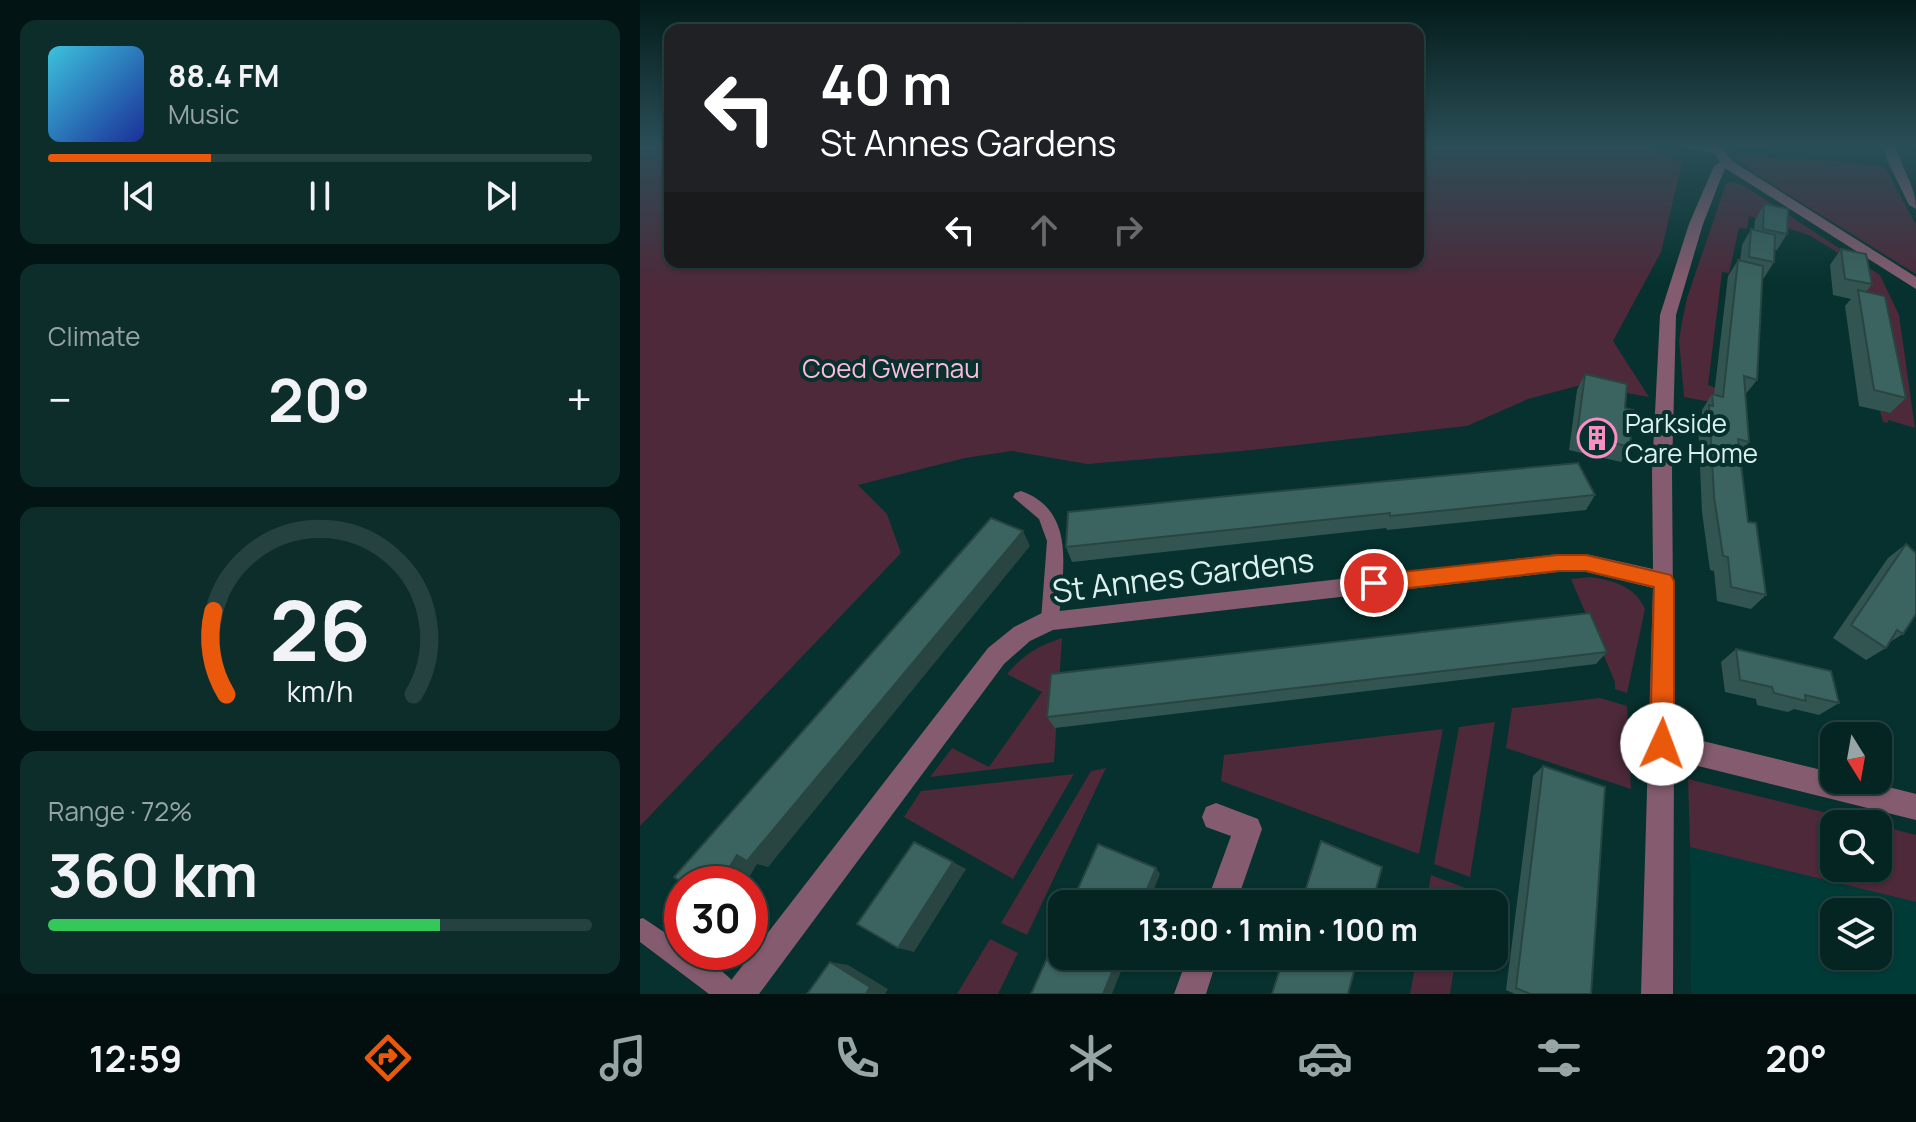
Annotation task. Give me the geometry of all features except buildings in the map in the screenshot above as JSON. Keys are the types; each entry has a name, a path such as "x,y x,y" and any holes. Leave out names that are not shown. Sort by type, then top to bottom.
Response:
{"street":[{"path":"1657,994 1664,581 1662,471 1668,315 1709,192"},
{"path":"1778,192 1916,284"},
{"name":"St Annes Gardens","path":"740,994 996,656 1022,634 1050,620 1558,563 1586,563 1664,581"},
{"path":"1662,744 1916,807"},
{"path":"1216,817 1248,829 1226,890"},
{"path":"1190,994 1198,970"}],"lane":[{"path":"1021,497 1046,515 1055,541 1050,620"},
{"path":"643,930 730,994"}],"shaded area":[{"path":"1690,847 1820,879 1820,882 1834,882 1916,902 1916,994 1691,994"}],"green space":[{"name":"Coed Gwernau","path":"640,192 664,192 664,268 1424,268 1424,192 1675,192 1661,252 1613,341 1649,397 1581,385 1528,399 1467,426 1242,451 1087,464 1012,451 965,458 858,485 887,514 901,553 640,826"},
{"path":"1723,192 1754,192 1880,275 1899,315 1915,428 1888,420 1888,423 1883,422 1880,411 1889,413 1853,262 1809,235 1749,216 1747,229 1739,228 1729,273 1722,272 1708,385 1716,388 1716,403 1684,397 1679,340 1687,298"},
{"path":"1785,192 1899,192 1916,225 1916,274"},
{"path":"1591,577 1630,590 1645,609 1627,693 1615,689 1615,682 1571,579"},
{"path":"1062,638 1054,762 930,777 952,748 989,767 1042,692 1007,674 1032,652"},
{"path":"1600,698 1627,706 1631,789 1506,748 1512,708"},
{"path":"1495,722 1470,877 1434,864 1459,727"},
{"path":"1443,729 1419,854 1221,781 1224,755"},
{"path":"1106,768 1027,935 1001,923 1091,771"},
{"path":"1074,774 1013,879 904,817 921,791"},
{"path":"1688,779 1820,811 1820,879 1690,847"},
{"path":"1892,829 1916,835 1916,902 1834,882 1892,882"},
{"path":"1431,875 1468,889 1468,890 1428,890"},
{"path":"990,939 1018,953 998,994 957,994"},
{"path":"1414,970 1454,970 1450,994 1410,994"}],"place":[{"name":"Parkside Care Home","path":"1597,438"}],"route":[{"path":"1374,583 1558,563 1586,563 1664,581 1662,744"}]}
